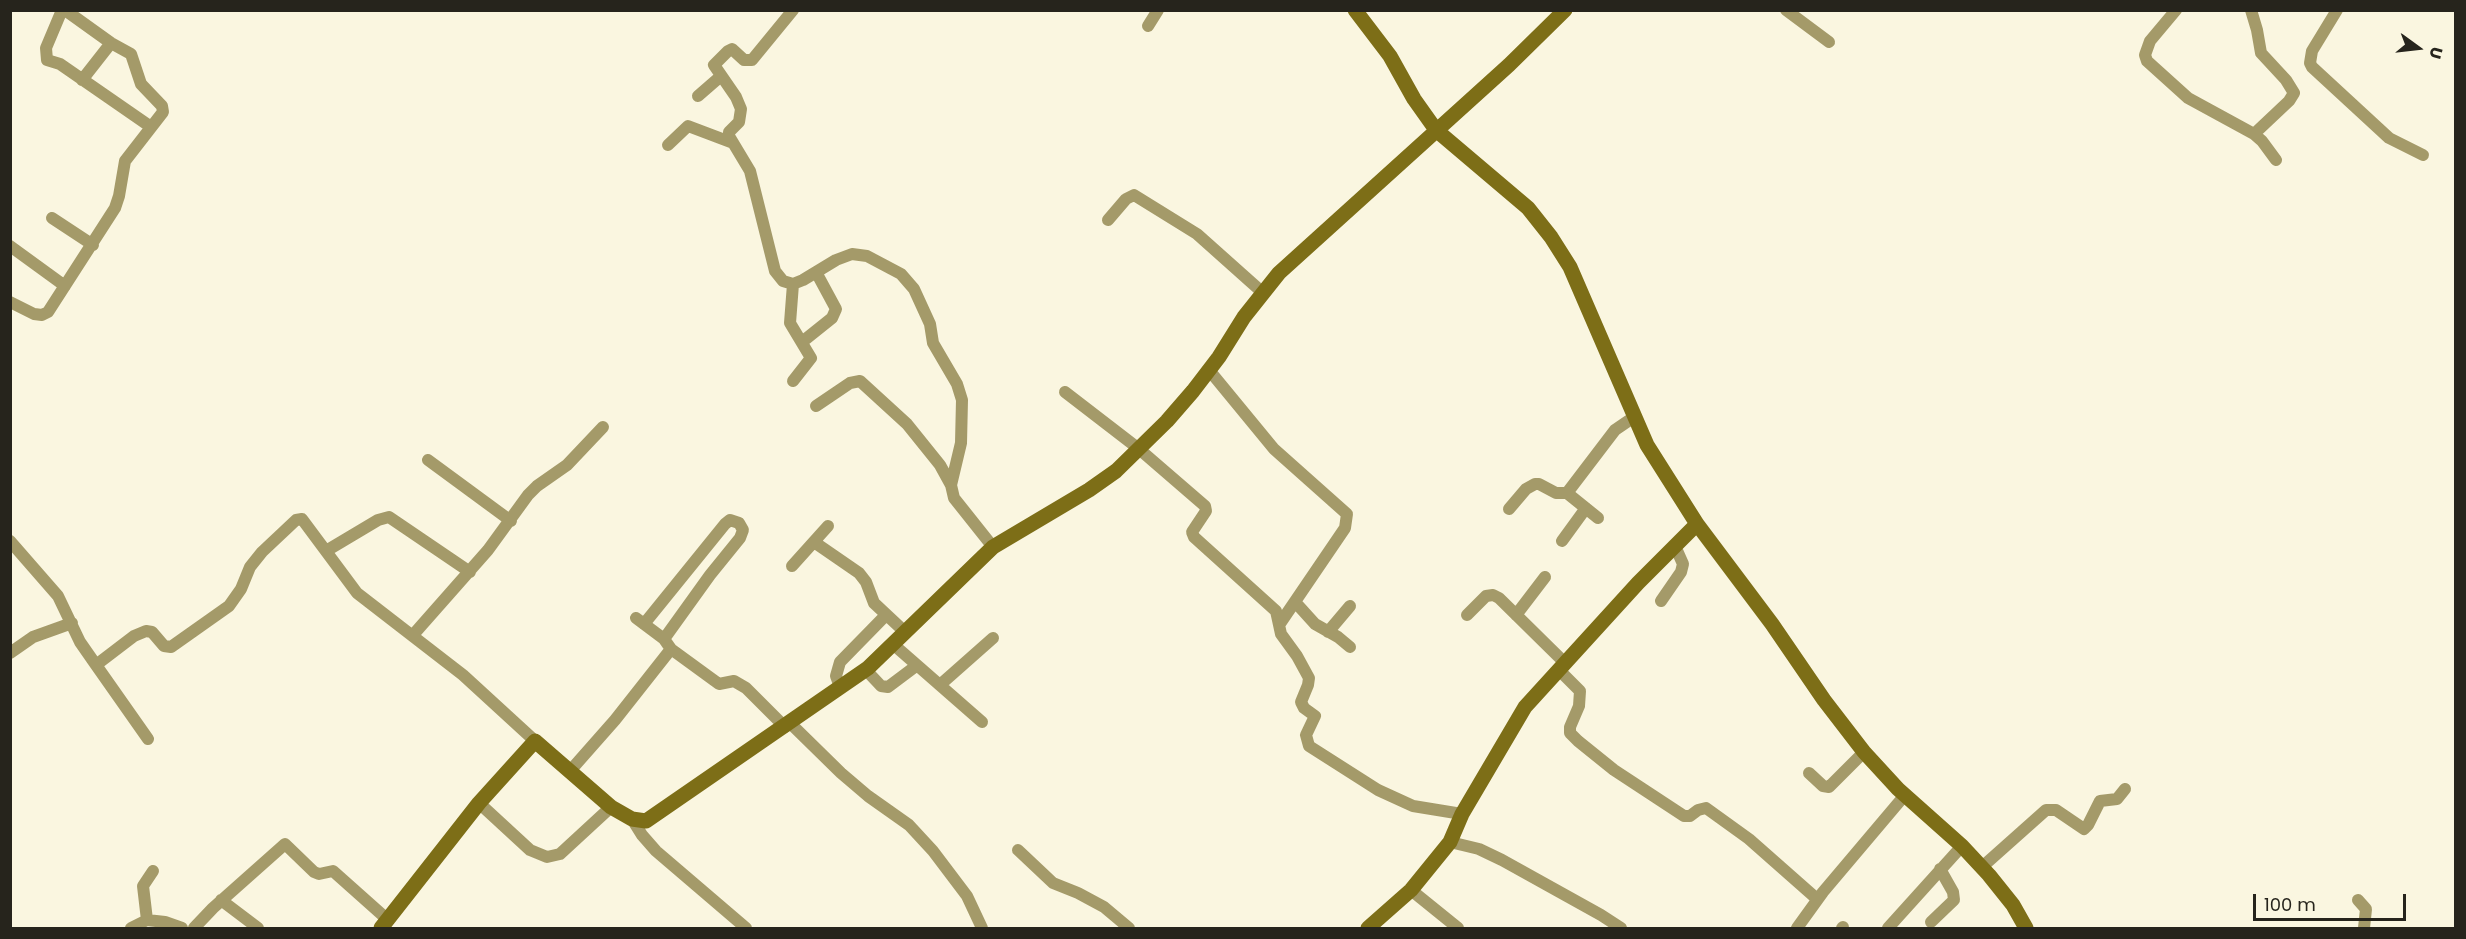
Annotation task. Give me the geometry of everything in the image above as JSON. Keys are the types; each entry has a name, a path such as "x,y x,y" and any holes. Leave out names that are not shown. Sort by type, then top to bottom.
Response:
{"street":[{"path":"10,302 21,310 42,315 48,312 93,245 118,202 124,163 161,115 162,106 141,84 130,54 64,10 50,36 46,58 48,61 60,64 151,127"},
{"path":"793,10 752,60 744,60 732,49 714,65 736,97 741,109 739,122 729,134 750,171 774,271 783,281 794,284 836,260 852,254 867,256 901,274 914,289 930,324 933,343 957,384 962,400 961,442 951,485"},
{"path":"1148,26 1158,10"},
{"path":"1355,10 1390,56 1414,99 1436,130 1528,208 1551,237 1570,267 1647,445 1697,524 1864,752 1905,795 1982,867 2013,905 2026,928"},
{"path":"96,665 134,636 146,631 152,632 164,646 171,647 229,606 241,590 250,567 262,552 296,520 302,519 357,592 464,675 611,807 632,819 650,820 866,670 993,547 1089,490 1116,471 1167,421 1209,370 1262,292 1280,273 1565,10"},
{"path":"1786,10 1829,42"},
{"path":"2176,10 2150,41 2145,56 2147,61 2188,98 2254,134 2276,160"},
{"path":"2251,10 2260,53 2286,80 2294,93 2289,101 2254,134"},
{"path":"2337,10 2312,51 2310,63 2312,67 2389,138 2423,155"},
{"path":"82,80 111,43"},
{"path":"698,96 721,76"},
{"path":"668,145 688,126 733,143"},
{"path":"1108,220 1126,199 1134,195 1197,234 1262,292"},
{"path":"52,218 93,245"},
{"path":"10,246 65,286"},
{"path":"801,342 832,318 836,309 816,272"},
{"path":"793,381 811,358 790,323 794,284"},
{"path":"1209,370 1274,449 1347,514 1345,528 1279,625"},
{"path":"816,406 850,383 860,381 907,424 940,465 961,509 993,547"},
{"path":"1065,392 1139,449 1205,506 1206,511 1192,532 1194,537 1276,611 1281,634 1309,678 1301,702 1304,708 1316,716 1306,735 1309,746 1378,790 1413,806 1462,814"},
{"path":"1567,493 1615,430 1634,417"},
{"path":"412,635 470,572 533,490 567,465 603,427"},
{"path":"428,460 511,521"},
{"path":"1509,509 1526,489 1539,484 1556,493 1567,493 1598,518"},
{"path":"1562,541 1586,508"},
{"path":"326,551 378,520 389,518 470,572"},
{"path":"570,771 615,720 667,644 710,575 740,538 742,530 739,523 730,520 725,524 640,621 667,644 719,684 734,681 746,688 868,796 909,825 933,851 967,896 982,928"},
{"path":"1368,928 1411,890 1450,842 1462,814 1525,707 1697,524"},
{"path":"792,566 828,526"},
{"path":"10,541 58,596 87,655 148,738"},
{"path":"814,542 859,573 866,582 870,597 885,616 906,633"},
{"path":"1661,602 1681,572 1683,564 1675,546"},
{"path":"1516,615 1545,577"},
{"path":"1467,615 1486,596 1493,595 1516,615 1562,666 1580,691 1579,706 1570,727 1570,733 1578,741 1614,770 1684,816 1690,816 1706,808 1749,839 1817,899"},
{"path":"1296,603 1315,624 1350,647"},
{"path":"1328,632 1350,606"},
{"path":"840,687 836,676 840,662 885,616"},
{"path":"10,653 33,637 72,623"},
{"path":"940,684 993,638"},
{"path":"894,645 982,723"},
{"path":"866,670 882,686 888,687 916,666"},
{"path":"194,928 221,900 285,844 314,872 319,874 333,871 384,924 479,802 535,741"},
{"path":"1809,773 1823,786 1829,787 1864,752"},
{"path":"1982,867 2046,810 2056,810 2084,829 2100,801 2117,799 2125,789"},
{"path":"1797,928 1817,899 1905,795"},
{"path":"479,802 530,850 547,856 560,854 611,807"},
{"path":"632,819 656,851 746,928"},
{"path":"1450,842 1479,849 1502,860 1621,928"},
{"path":"1888,928 1962,846"},
{"path":"1018,850 1053,883 1078,893 1104,908 1130,928"},
{"path":"1931,922 1954,900 1953,892 1940,869"},
{"path":"147,920 143,886 153,871"},
{"path":"1411,890 1458,928"},
{"path":"221,900 258,928"},
{"path":"2358,900 2366,909 2364,928"},
{"path":"131,928 147,920 156,920 182,928"}]}
